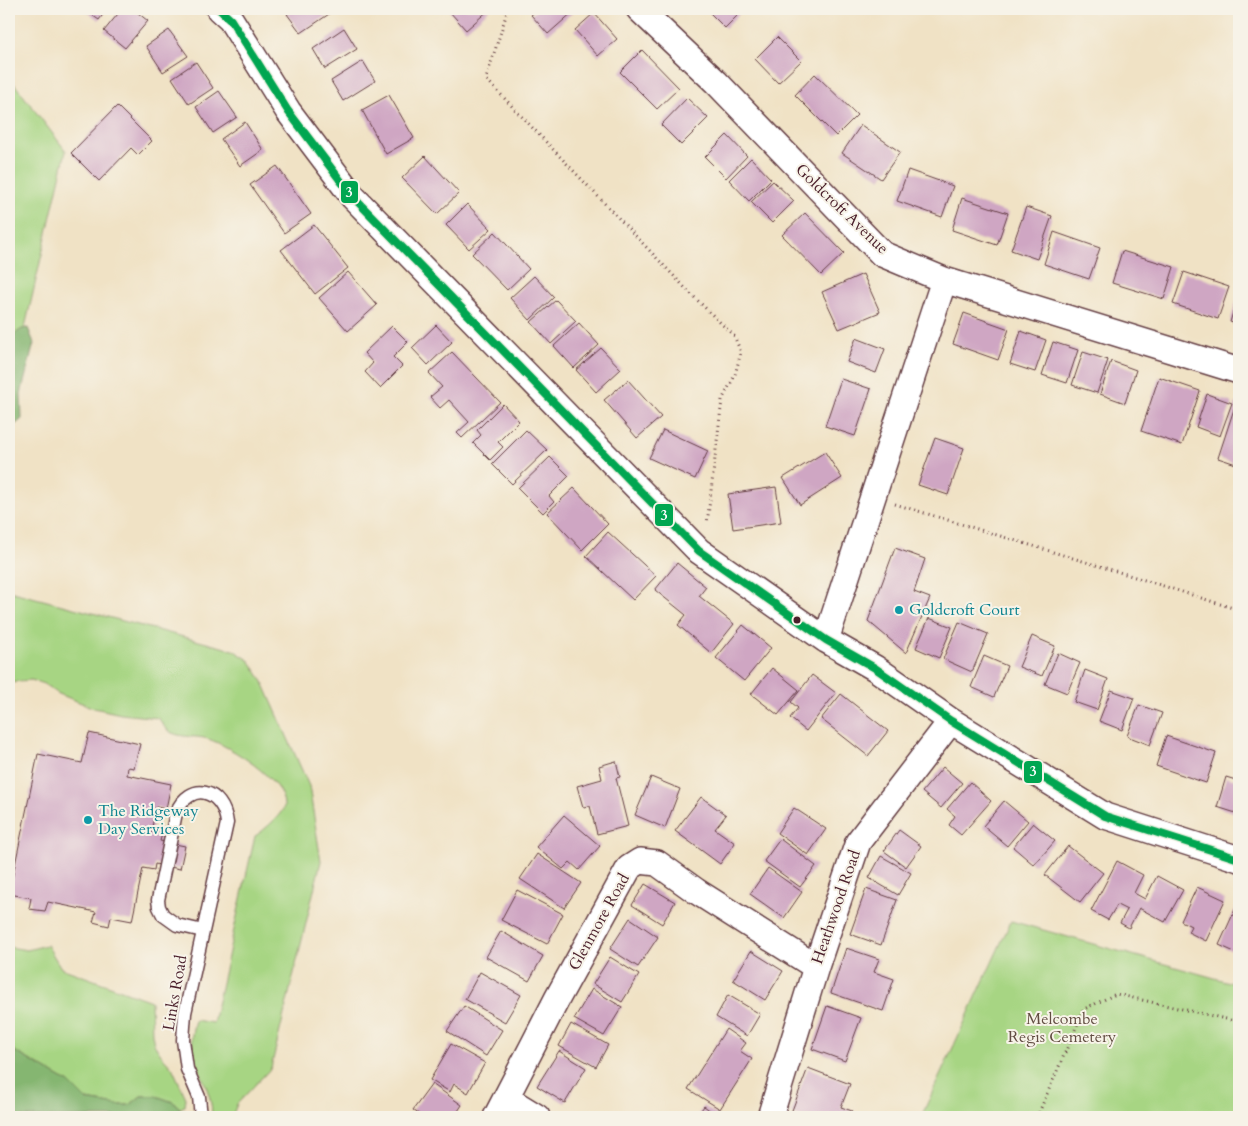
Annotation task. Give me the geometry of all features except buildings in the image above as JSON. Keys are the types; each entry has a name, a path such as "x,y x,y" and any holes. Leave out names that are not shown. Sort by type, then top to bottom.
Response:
{"street":[{"path":"219,9 230,20 288,111 353,197 704,554 826,640 875,668 951,721 1105,816 1239,858"},
{"name":"Goldcroft Avenue","path":"639,9 716,82 882,254 944,280 1239,371"},
{"path":"826,640 944,280"},
{"name":"Heathwood Road","path":"770,1117 816,967 858,842 951,721"},
{"name":"Glenmore Road","path":"501,1108 558,997 629,868 640,861 656,863 696,891 816,967"},
{"path":"501,1108 537,1117"}],"lane":[{"name":"Links Road","path":"201,1117 199,1098 187,1069 183,1040 185,1013 203,931 226,823 222,805 215,797 205,792 194,793 186,797 176,813 158,900 163,915 170,921 177,925 203,931"}],"path":[{"path":"508,9 486,79 691,294 734,336 741,352 735,375 722,400 704,554"},
{"path":"872,498 1239,610"},
{"path":"1037,1117 1084,1009 1116,994 1239,1022"}],"green space":[{"path":"9,77 66,151 9,396"},
{"path":"28,328 34,343 21,394 22,419 9,430 9,338 22,329"},
{"path":"9,591 233,650 249,660 262,680 309,786 321,861 271,1068 237,1104 232,1117 212,1117 210,1098 194,1054 192,1032 195,1020 213,1023 255,836 280,814 284,806 282,796 276,786 255,765 218,743 208,739 172,733 167,730 158,718 121,714 94,708 59,694 42,683 31,680 9,682"},
{"name":"Melcombe Regis Cemetery","path":"1011,921 1236,984 1239,980 1239,1117 921,1117"},
{"path":"47,945 61,968 151,1001 154,1044 172,1067 186,1098 185,1106 180,1108 173,1102 156,1096 141,1096 130,1105 86,1100 69,1083 9,1048 9,947 27,950"},
{"path":"9,1048 69,1083 86,1100 130,1105 141,1096 156,1096 173,1102 180,1108 183,1117 9,1117"}],"transit line":[{"name":"3","path":"219,9 231,20 288,111 353,197 699,551 826,640 875,668 951,721 1105,816 1239,859"}],"place":[{"name":"Goldcroft Court","path":"899,610"},
{"name":"The Ridgeway Day Services","path":"88,820"}]}
